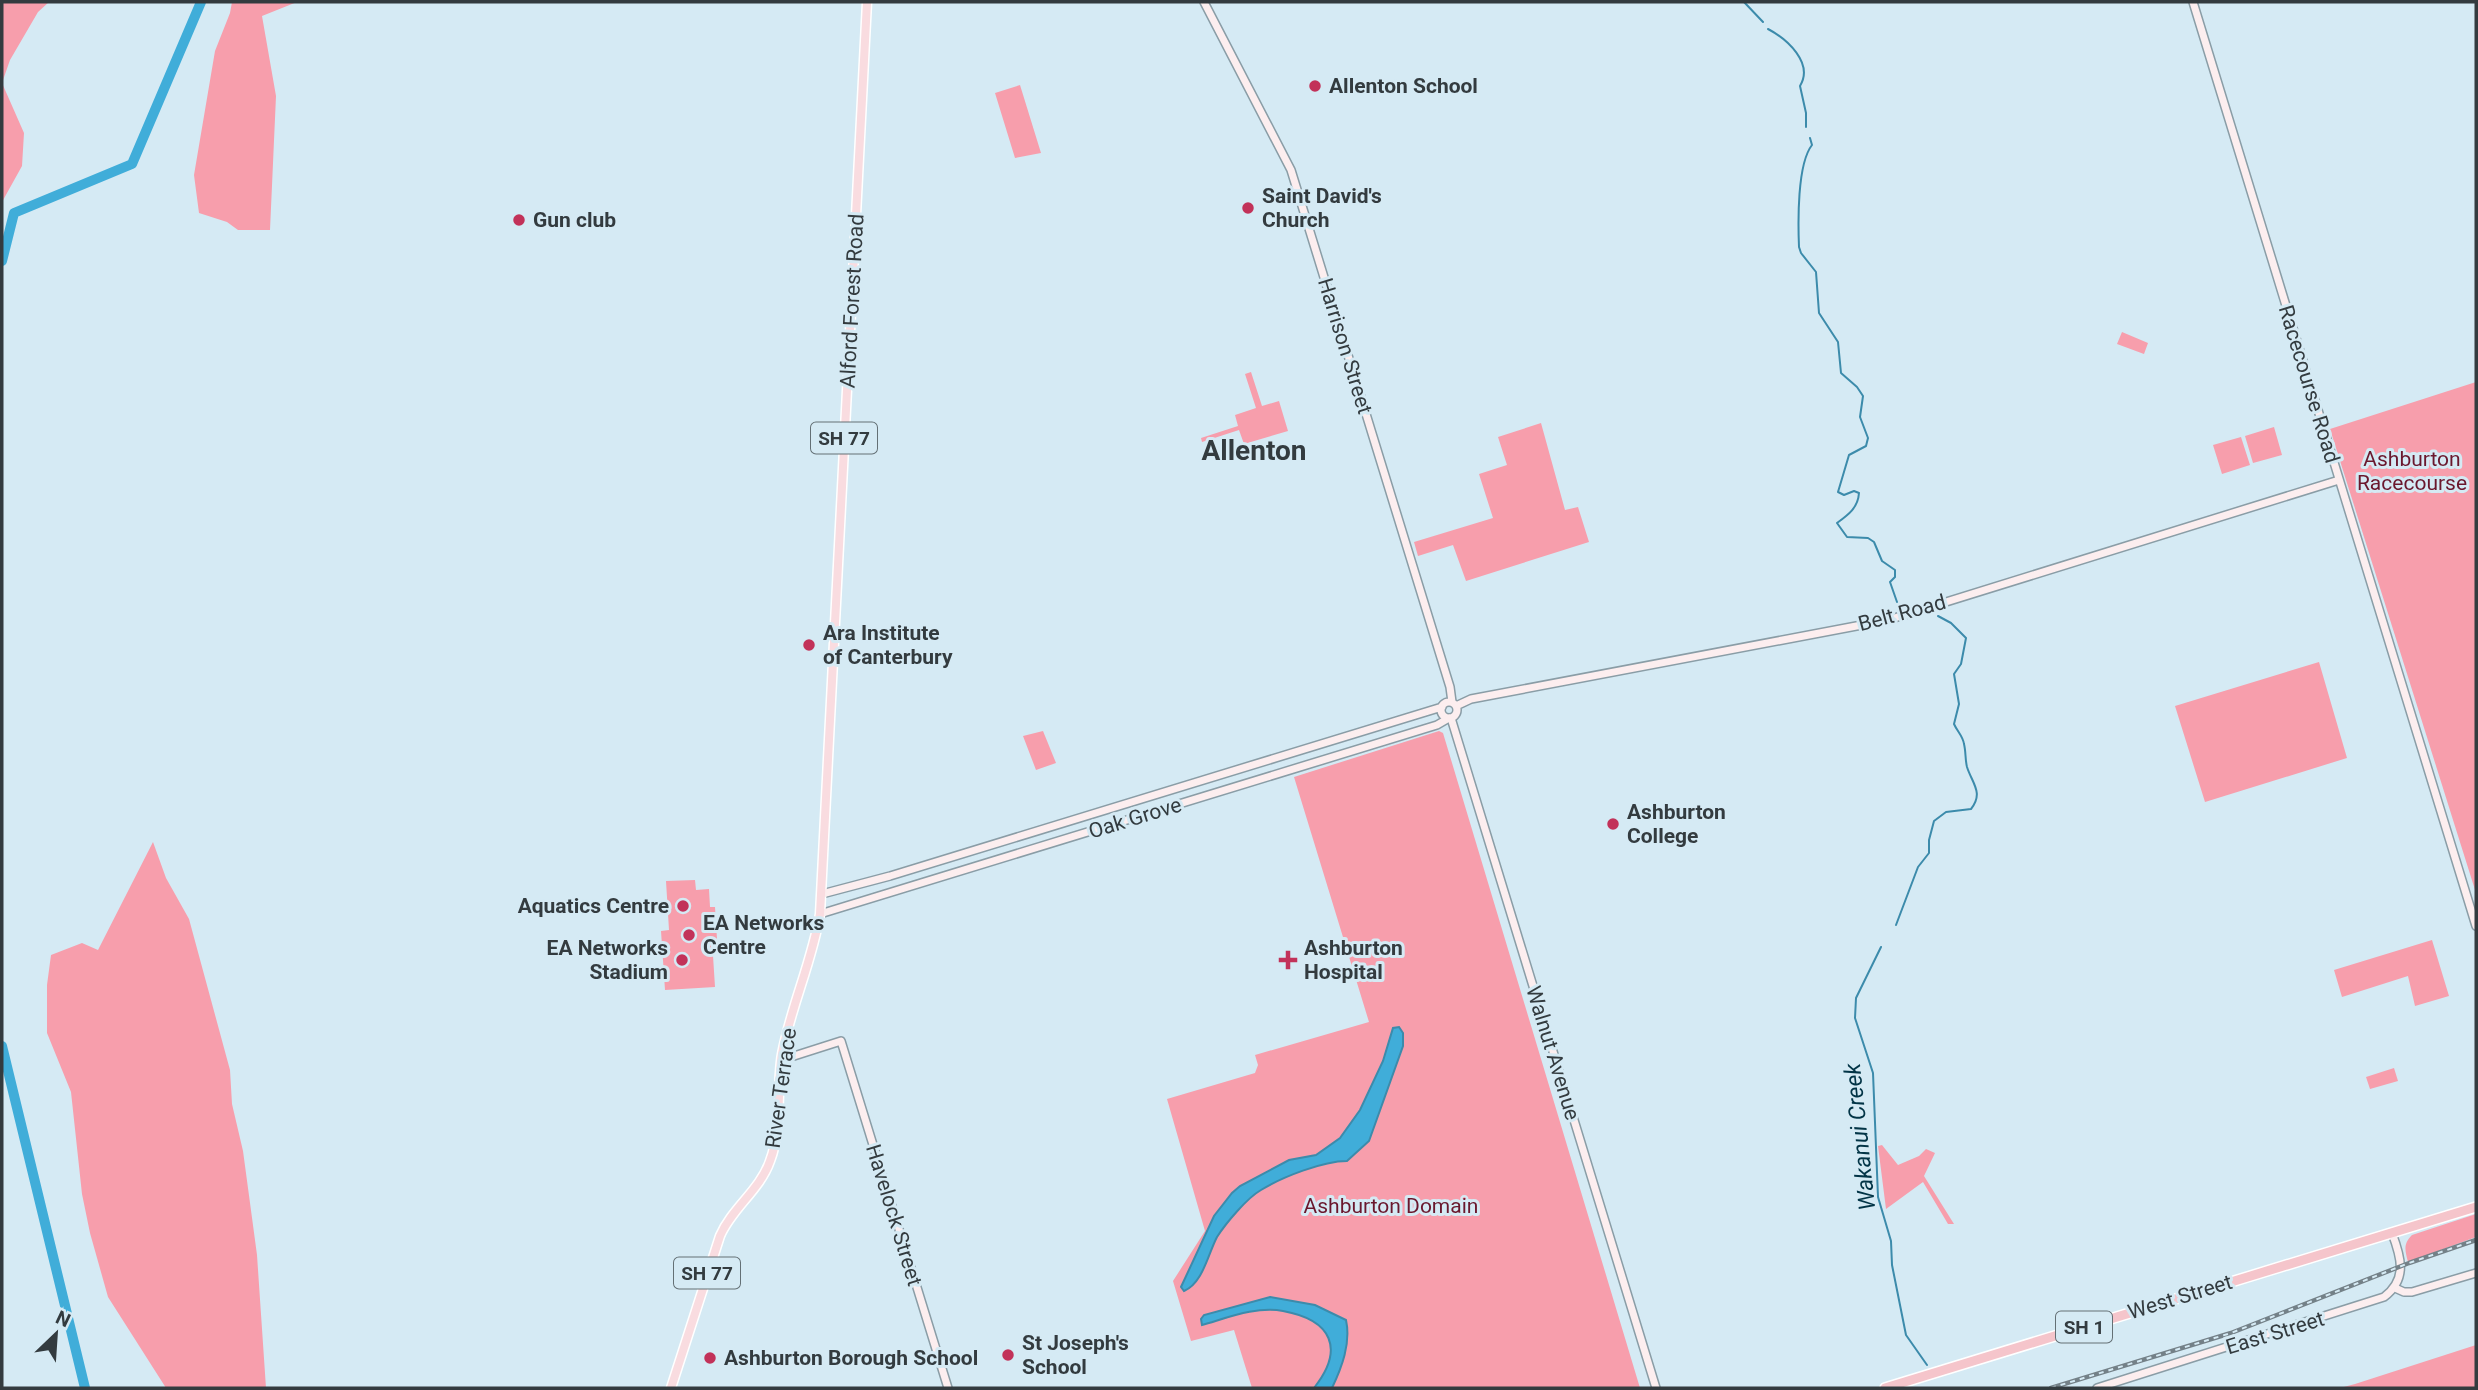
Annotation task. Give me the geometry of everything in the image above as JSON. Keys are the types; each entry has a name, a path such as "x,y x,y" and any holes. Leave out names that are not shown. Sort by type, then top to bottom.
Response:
{"highway":[{"name":"West Street","path":"1885,1388 2476,1207"}],"main road":[{"name":"Alford Forest Road","path":"822,894 867,2"},
{"name":"River Terrace","path":"671,1388 720,1236 731,1216 757,1185 770,1163 776,1132 782,1056 816,937 822,894"}],"street":[{"name":"Harrison Street","path":"1204,2 1291,170 1454,704"},
{"name":"Racecourse Road","path":"2193,2 2476,926"},
{"name":"Belt Road","path":"1454,704 1514,690 1888,620 2339,480"},
{"path":"1447,702 1454,704 1457,713 1450,718 1442,714 1442,707 1447,702"},
{"name":"Oak Grove","path":"822,894 877,880 1442,707"},
{"name":"Oak Grove","path":"820,914 1437,725 1450,718"},
{"name":"Walnut Avenue","path":"1450,718 1656,1388"},
{"path":"1437,725 1456,736"},
{"name":"Havelock Street","path":"782,1056 794,1056 841,1041 948,1388"},
{"path":"2392,1233 2402,1266 2395,1287 2404,1292 2476,1273"},
{"name":"East Street","path":"2096,1388 2360,1306 2384,1297 2395,1287"}],"green space":[{"path":"2,2 49,2 38,12 10,60 2,83"},
{"path":"232,2 297,2 262,16 276,96 270,230 238,230 227,222 199,213 194,175 215,51"},
{"path":"2,83 24,133 22,166 2,202"},
{"path":"1020,85 1041,153 1015,158 995,93"},
{"path":"2122,332 2148,343 2144,354 2117,344"},
{"path":"1251,372 1262,406 1279,401 1288,431 1244,444 1239,430 1202,442 1201,438 1238,426 1235,415 1256,408 1245,374"},
{"name":"Ashburton Racecourse","path":"2476,382 2476,893 2330,429"},
{"path":"1541,423 1565,510 1578,507 1589,542 1466,581 1453,545 1418,556 1414,542 1493,518 1479,474 1507,465 1498,437"},
{"path":"2274,427 2282,455 2253,463 2245,436"},
{"path":"2241,437 2250,465 2222,474 2213,445"},
{"path":"2319,662 2347,758 2205,802 2175,706"},
{"path":"1043,731 1056,763 1036,770 1023,736"},
{"name":"Ashburton Domain","path":"1439,731 1443,733 1640,1388 1252,1388 1234,1330 1191,1341 1173,1281 1205,1231 1167,1099 1255,1073 1258,1065 1255,1055 1369,1022 1294,777"},
{"path":"153,842 166,878 189,919 230,1070 232,1104 243,1151 257,1255 266,1388 166,1388 108,1297 82,1194 71,1092 47,1033 47,985 51,955 82,943 98,950"},
{"name":"EA Networks Centre","path":"695,880 696,890 709,889 710,907 715,907 717,939 712,940 715,987 665,990 661,931 669,930 666,881"},
{"path":"2432,940 2449,996 2415,1006 2408,976 2342,997 2334,970"},
{"path":"2394,1068 2398,1081 2370,1089 2366,1077"},
{"path":"1882,1145 1898,1165 1919,1156 1926,1149 1935,1153 1924,1176 1954,1224 1948,1224 1923,1182 1886,1209 1878,1146"},
{"path":"2476,1214 2476,1237 2408,1262 2406,1247 2412,1235"},
{"path":"2476,1345 2476,1388 2340,1388 2355,1384"}],"water":[{"path":"1399,1027 1403,1033 1403,1046 1369,1141 1347,1161 1303,1171 1255,1194 1221,1231 1196,1282 1184,1291 1181,1287 1214,1216 1232,1193 1289,1160 1316,1155 1340,1138 1360,1110 1383,1061 1393,1028"},
{"path":"1270,1297 1315,1305 1346,1320 1345,1355 1332,1388 1314,1388 1324,1374 1331,1349 1323,1329 1313,1321 1283,1311 1262,1310 1202,1325 1201,1319 1204,1315"}],"waterway":[{"path":"2,261 14,213 132,164 201,2"},
{"name":"Wakanui Creek","path":"1744,2 1763,22"},
{"name":"Wakanui Creek","path":"1768,29 1790,45 1801,60 1804,69 1800,86 1806,127"},
{"name":"Wakanui Creek","path":"1810,138 1812,145 1801,179 1799,247 1816,272 1819,313 1838,342 1841,373 1863,396 1860,417 1868,438 1866,446 1849,455 1838,492 1844,495 1854,491 1859,493 1852,511 1837,523 1847,537 1868,538 1874,542 1882,561 1895,570 1895,577 1890,582 1897,602"},
{"name":"Wakanui Creek","path":"1896,925 1918,867 1929,853 1934,821 1946,812 1971,809 1977,798 1976,788 1967,767 1963,741 1954,724 1959,704 1954,674 1961,664 1966,638 1951,623 1938,616"},
{"name":"Wakanui Creek","path":"1881,947 1856,998 1855,1018 1873,1073 1878,1197 1891,1241 1892,1265 1906,1335 1927,1365"},
{"path":"2,1046 85,1388"}],"railway":[{"path":"2051,1388 2231,1333 2409,1263 2476,1240"}],"place":[{"name":"Allenton School","path":"1315,86"},
{"name":"Saint David's Church","path":"1248,208"},
{"name":"Gun club","path":"519,220"},
{"name":"Ara Institute of Canterbury","path":"809,645"},
{"name":"Ashburton College","path":"1613,824"},
{"name":"Aquatics Centre","path":"683,906"},
{"name":"EA Networks Centre","path":"689,935"},
{"name":"EA Networks Stadium","path":"682,960"},
{"name":"Ashburton Hospital","path":"1288,960"},
{"name":"St Joseph's School","path":"1008,1355"},
{"name":"Ashburton Borough School","path":"710,1358"}],"district":[{"name":"Allenton","path":"1254,450"}]}
